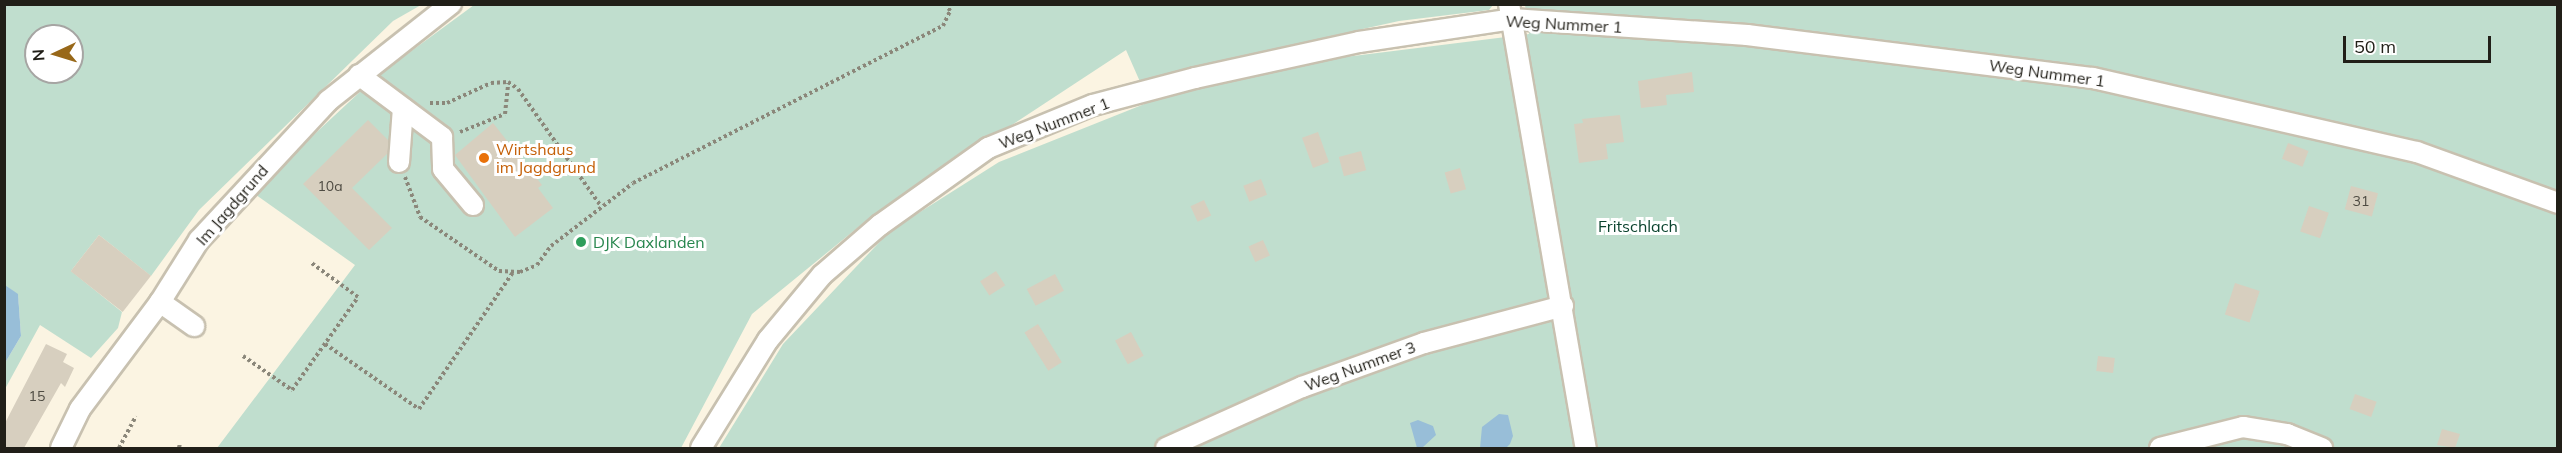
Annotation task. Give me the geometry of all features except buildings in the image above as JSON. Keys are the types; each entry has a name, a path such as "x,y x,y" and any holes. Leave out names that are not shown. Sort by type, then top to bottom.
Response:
{"street":[{"name":"Im Jagdgrund","path":"61,448 81,409 159,302 199,240 328,101 451,4"},
{"path":"1511,12 1586,448"},
{"name":"Weg Nummer 1","path":"701,448 768,340 822,275 880,225 988,148 1093,105 1195,78 1511,12 1747,35 2093,78 2417,152 2558,203"},
{"path":"359,75 442,137 443,169 473,205"},
{"path":"399,162 403,108"},
{"path":"159,302 194,326"},
{"name":"Weg Nummer 3","path":"1166,448 1302,387 1413,347 1563,306"},
{"path":"2160,448 2243,426 2287,434 2322,448"}],"path":[{"path":"399,162 420,217 499,271 513,272 537,265 551,246 600,205 633,183 943,26 950,11 947,4"},
{"path":"403,108 447,103 483,86 508,82 518,89 600,205"},
{"path":"442,137 505,114 508,82"},
{"path":"243,356 292,390 325,344 358,297 310,262"},
{"path":"325,344 419,409 513,272"},
{"path":"119,448 136,416"}],"green space":[{"path":"5,5 421,5 393,21 199,210 151,276 99,235 71,271 122,312 118,328 91,358 40,325 5,389 5,363 21,336 18,295 5,285"},
{"name":"DJK Daxlanden","path":"474,5 1493,5 1489,10 1399,21 1231,58 1141,84 1126,50 867,220 752,314 681,448 217,448 355,265 252,192 376,77"},
{"name":"Fritschlach","path":"1525,5 2557,5 2557,448 719,448 783,344 890,231 999,162 1162,97 1297,63 1529,34"}],"water":[{"path":"5,285 18,294 21,336 5,363"},
{"path":"1499,414 1508,415 1513,436 1510,444 1506,448 1480,448 1482,427"},
{"path":"1418,420 1433,426 1436,435 1422,448 1417,448 1410,423"}],"place":[{"name":"Wirtshaus im Jagdgrund","path":"484,158"},
{"name":"DJK Daxlanden","path":"581,242"}]}
